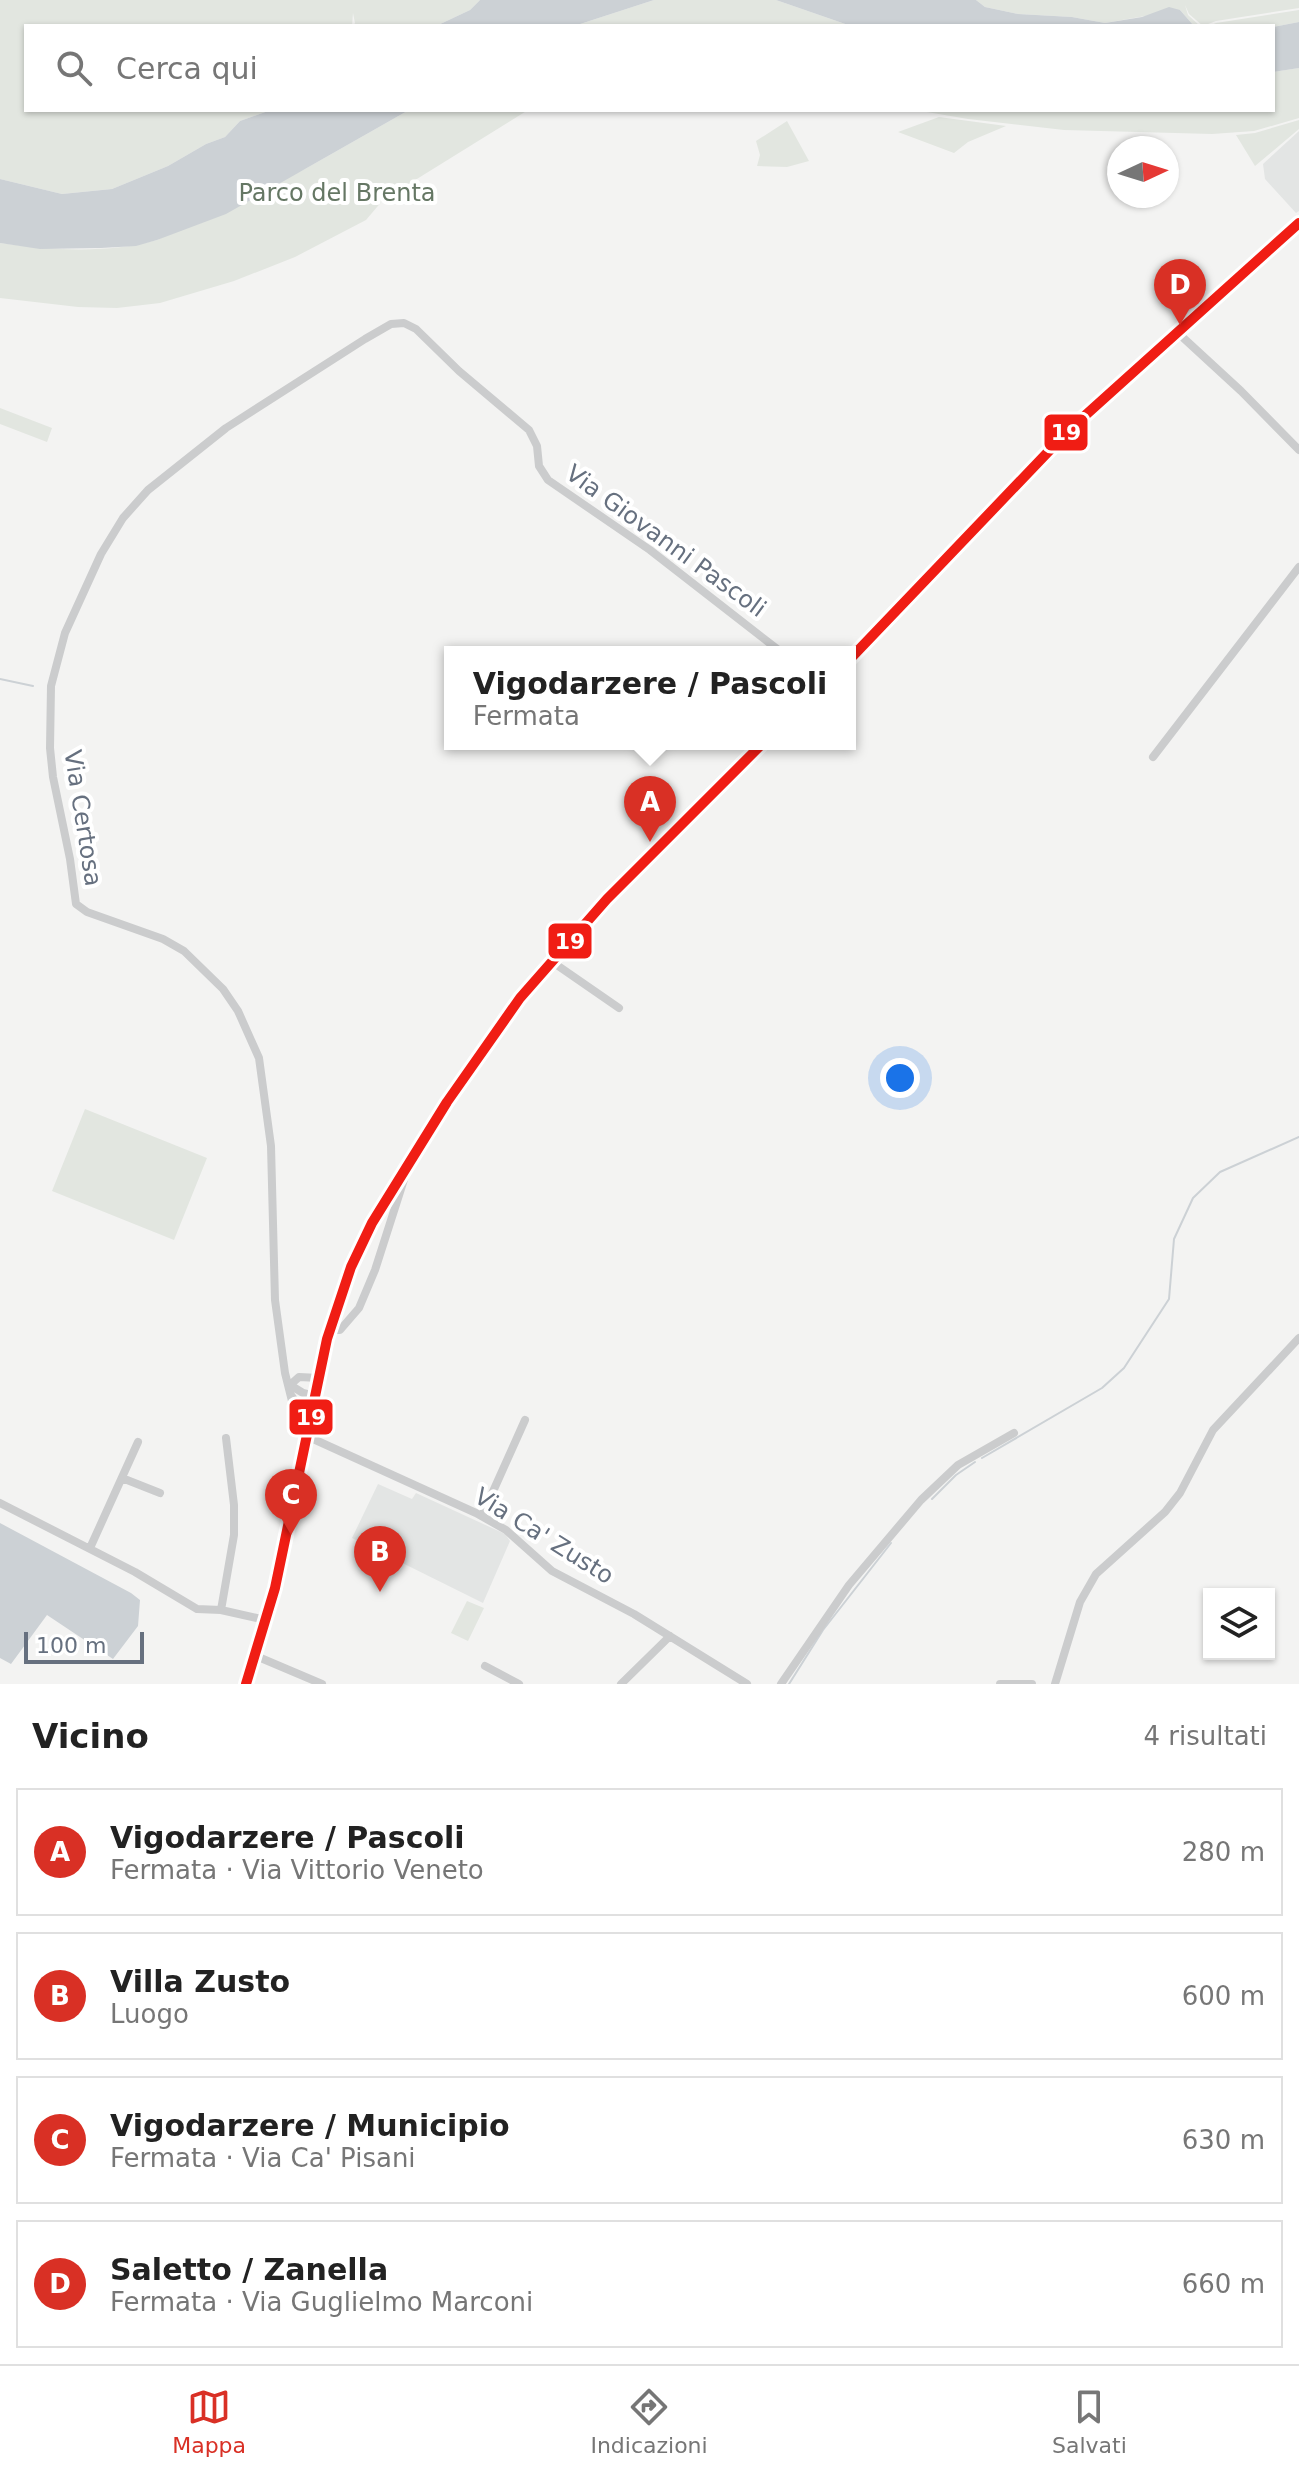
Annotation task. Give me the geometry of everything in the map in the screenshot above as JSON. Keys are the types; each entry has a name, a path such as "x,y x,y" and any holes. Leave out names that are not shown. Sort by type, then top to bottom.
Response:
{"main road":[{"path":"856,653 1069,430 1299,223"},
{"path":"246,1684 266,1620 330,1330 358,1247 380,1205 498,1028 551,961 597,910 756,750"}],"street":[{"name":"Via Giovanni Pascoli","path":"404,323 416,329 459,371 529,430 537,446 539,466 548,480 650,550 773,646"},
{"name":"Via Certosa","path":"306,1437 298,1429 285,1373 275,1300 271,1146 259,1058 238,1011 223,989 184,951 163,939 87,912 76,904 53,777 51,686 65,633 101,554 123,518 148,490 226,428 365,339 391,324 404,323"},
{"path":"1178,333 1299,450"},
{"path":"1153,757 1299,567"},
{"path":"551,961 619,1008"},
{"path":"330,1330 340,1330 359,1308 375,1270 409,1159"},
{"path":"1055,1684 1080,1602 1096,1574 1165,1512 1180,1493 1213,1430 1299,1338"},
{"path":"314,1401 303,1393 290,1390 299,1377 319,1378"},
{"path":"482,1516 525,1420"},
{"path":"781,1684 849,1585 921,1500 958,1465 1014,1433"},
{"name":"Via Ca' Zusto","path":"306,1437 482,1516 506,1530 552,1571 670,1636 747,1684"},
{"path":"221,1610 234,1535 234,1505 226,1438"},
{"path":"90,1548 138,1442"},
{"path":"122,1478 160,1493"},
{"path":"0,1503 90,1548 197,1609 221,1610 266,1620"},
{"path":"621,1684 670,1636"},
{"path":"256,1656 322,1684"},
{"path":"485,1666 519,1684"},
{"path":"1000,1684 1032,1684"}],"shaded area":[{"path":"480,0 654,0 580,24 440,24 470,10"},
{"path":"776,0 976,0 985,7 1018,14 1072,17 1105,23 1142,17 1169,7 1180,10 1192,24 845,24"},
{"path":"1299,22 1299,68 1275,72 1275,27"},
{"path":"265,112 405,112 226,214 157,240 136,246 101,248 40,249 0,243 0,179 62,194 112,189 168,166 225,137 240,121"},
{"path":"1299,131 1299,211 1296,213 1265,179 1263,164"},
{"path":"378,1484 412,1499 416,1493 505,1534 510,1541 483,1603 352,1538"},
{"path":"0,1523 140,1600 138,1626 113,1659 47,1615 11,1664 0,1658"}],"green space":[{"path":"0,0 480,0 470,10 440,24 354,24 353,13 352,24 24,24 24,112 265,112 240,121 225,137 168,166 112,189 62,194 0,179"},
{"path":"654,0 776,0 845,24 580,24"},
{"path":"976,0 1299,0 1299,8 1208,24 1201,24 1189,14 1185,5 1188,15 1198,24 1192,24 1180,10 1105,23 1072,17 1018,14 985,7"},
{"path":"1299,10 1299,22 1275,27 1275,24 1214,24"},
{"path":"1299,68 1299,118 1254,131 1212,134 1064,130 927,112 1275,112 1275,72"},
{"name":"Parco del Brenta","path":"405,112 525,112 383,200 366,220 295,257 234,281 160,303 117,308 0,298 0,243 79,249 119,247 157,240 305,169"},
{"path":"939,117 1006,126 968,142 954,153 898,132"},
{"path":"1299,120 1299,129 1255,166 1236,135 1255,133"},
{"path":"787,121 809,161 787,167 757,166 760,155 756,141"},
{"path":"0,408 52,428 47,442 0,424"},
{"path":"85,1109 207,1158 174,1240 52,1191"},
{"path":"467,1601 484,1608 468,1641 451,1633"}],"waterway":[{"path":"0,679 33,686"},
{"path":"982,1458 1102,1388 1124,1368 1169,1299 1174,1239 1193,1198 1220,1172 1299,1137"},
{"path":"932,1499 956,1475 975,1462"},
{"path":"789,1684 823,1630 891,1543"}],"transit line":[{"name":"19","path":"856,653 1069,430 1299,223"},
{"name":"19","path":"246,1684 275,1588 327,1339 351,1267 372,1223 447,1102 520,998 607,899 756,750"}],"place":[{"name":"Saletto / Zanella","path":"1180,325"},
{"name":"Vigodarzere / Pascoli","path":"650,842"},
{"name":"Vigodarzere / Municipio","path":"291,1535"},
{"name":"Villa Zusto","path":"380,1592"}]}
